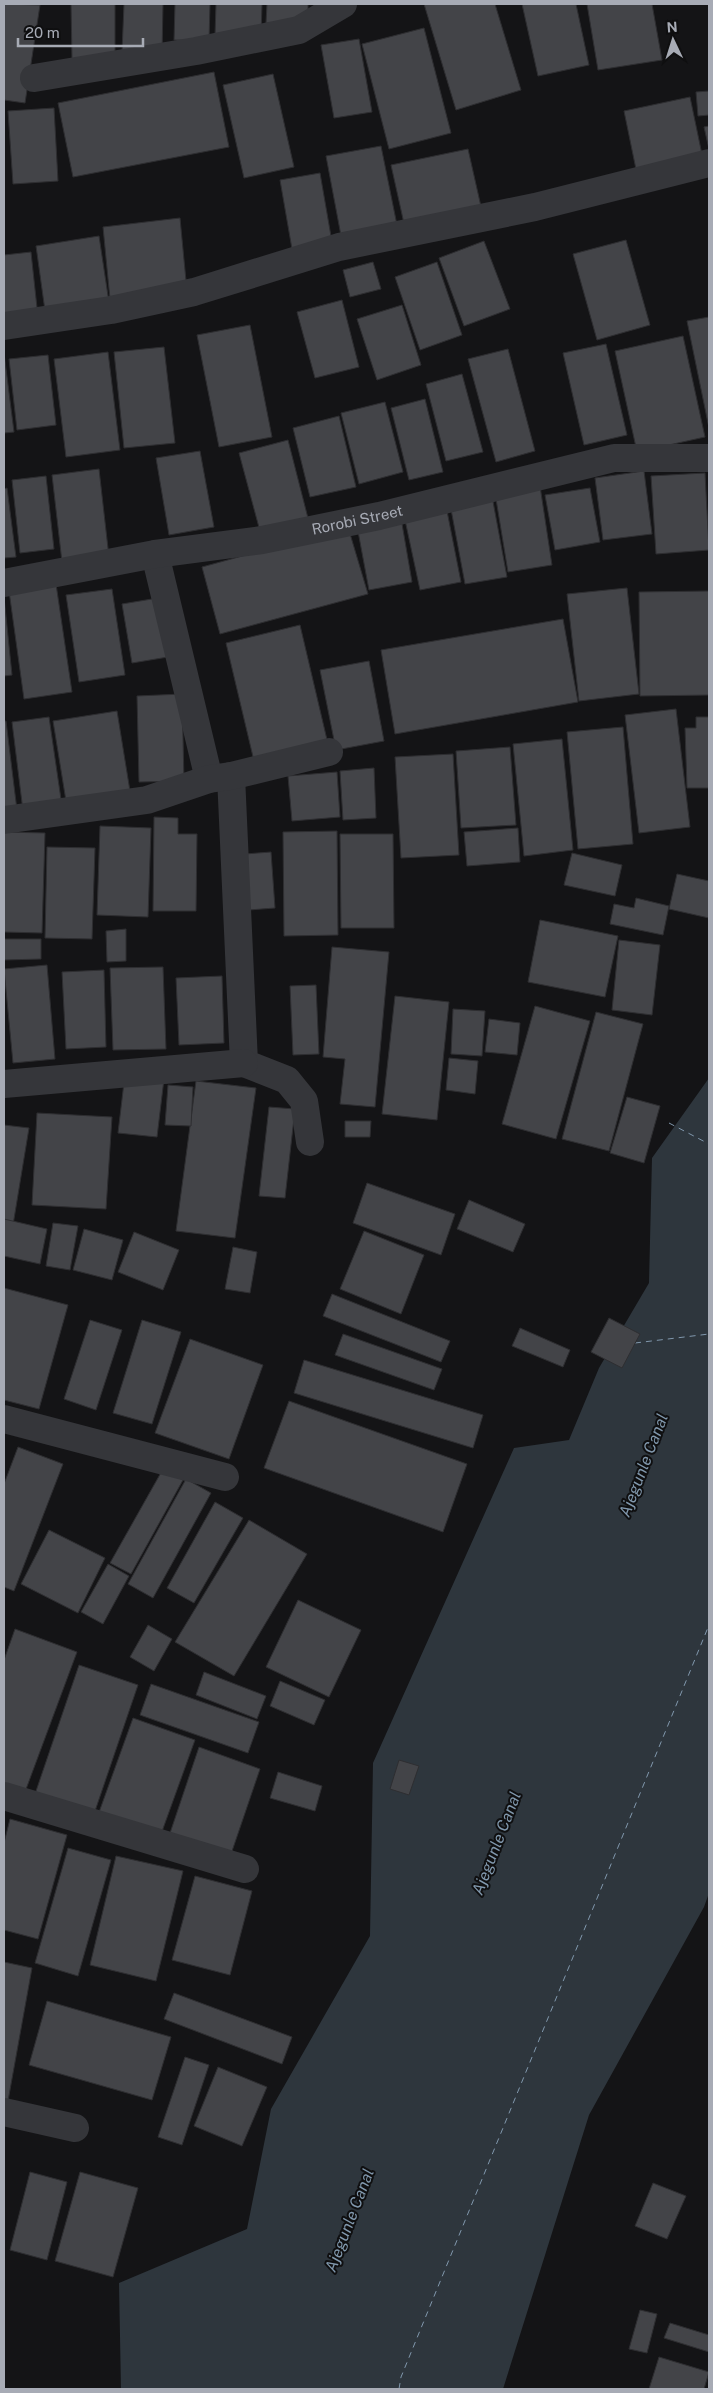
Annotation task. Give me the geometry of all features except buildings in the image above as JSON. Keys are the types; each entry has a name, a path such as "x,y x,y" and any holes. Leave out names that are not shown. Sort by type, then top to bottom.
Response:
{"street":[{"path":"34,78 196,51 299,30 343,4"},
{"path":"4,326 111,310 194,292 339,247 535,207 709,164"},
{"name":"Rorobi Street","path":"4,583 155,554 262,540 379,516 614,458 709,458"},
{"path":"155,554 220,778 244,1063"},
{"path":"4,820 147,800 220,778 329,752"},
{"path":"4,1084 244,1063 287,1080 304,1101 310,1142"},
{"path":"4,1419 226,1477"},
{"path":"4,1796 245,1869"},
{"path":"4,2112 75,2128"}],"water":[{"name":"Ajegunle Canal","path":"709,1078 709,1893 704,1907 589,2115 503,2389 121,2389 119,2283 247,2229 271,2109 370,1936 373,1763 514,1448 569,1440 599,1368 649,1283 652,1158"}],"ferry route":[{"path":"669,1123 709,1144"},
{"path":"635,1343 709,1334"},
{"path":"399,2389 401,2377 709,1625"}]}
